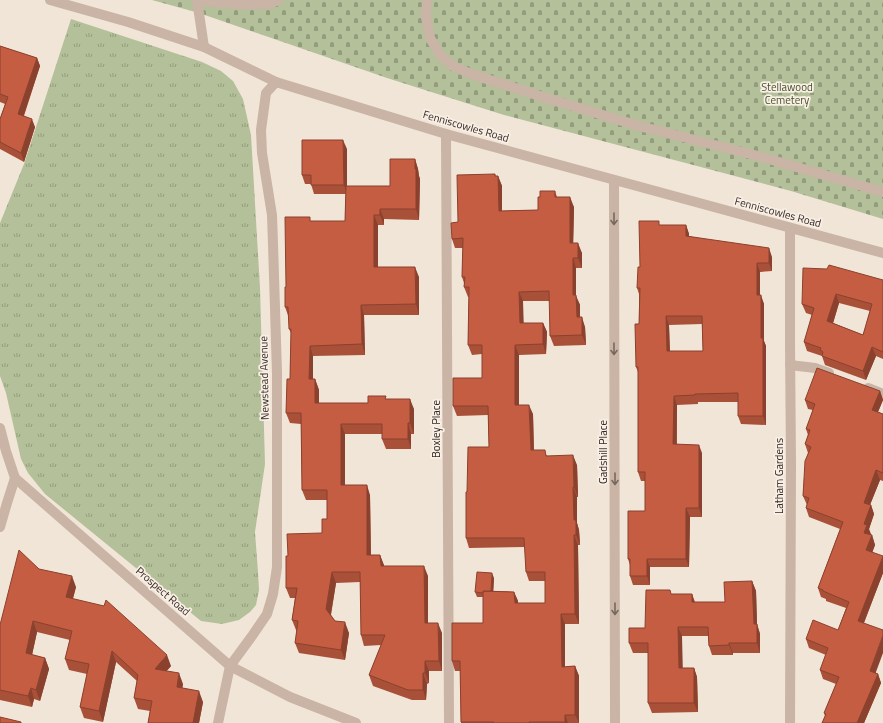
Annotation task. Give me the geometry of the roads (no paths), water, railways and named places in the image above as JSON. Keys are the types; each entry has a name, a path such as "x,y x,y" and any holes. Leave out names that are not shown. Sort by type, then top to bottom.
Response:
{"street":[{"name":"Fenniscowles Road","path":"50,0 128,22 204,47 276,82 446,134 883,253"},
{"path":"204,47 197,1 249,6 270,4 278,0"},
{"path":"427,0 426,16 430,38 440,55 453,66 471,74 639,126 758,156 883,192"},
{"name":"Newstead Avenue","path":"230,666 249,641 266,614 273,594 277,567 276,373 272,215 262,153 261,130 266,93 276,82"},
{"name":"Boxley Place","path":"446,134 449,723"},
{"name":"Gadshill Place","path":"614,180 615,723"},
{"name":"Latham Gardens","path":"790,228 790,723"},
{"path":"790,365 815,368 840,377"},
{"path":"861,385 883,394"},
{"name":"Prospect Road","path":"0,428 6,451 16,478 230,666 290,697 356,723"},
{"path":"0,527 16,478"},
{"path":"218,723 230,666"}],"park label":[{"name":"Stellawood Cemetery","path":"787,93"}]}
